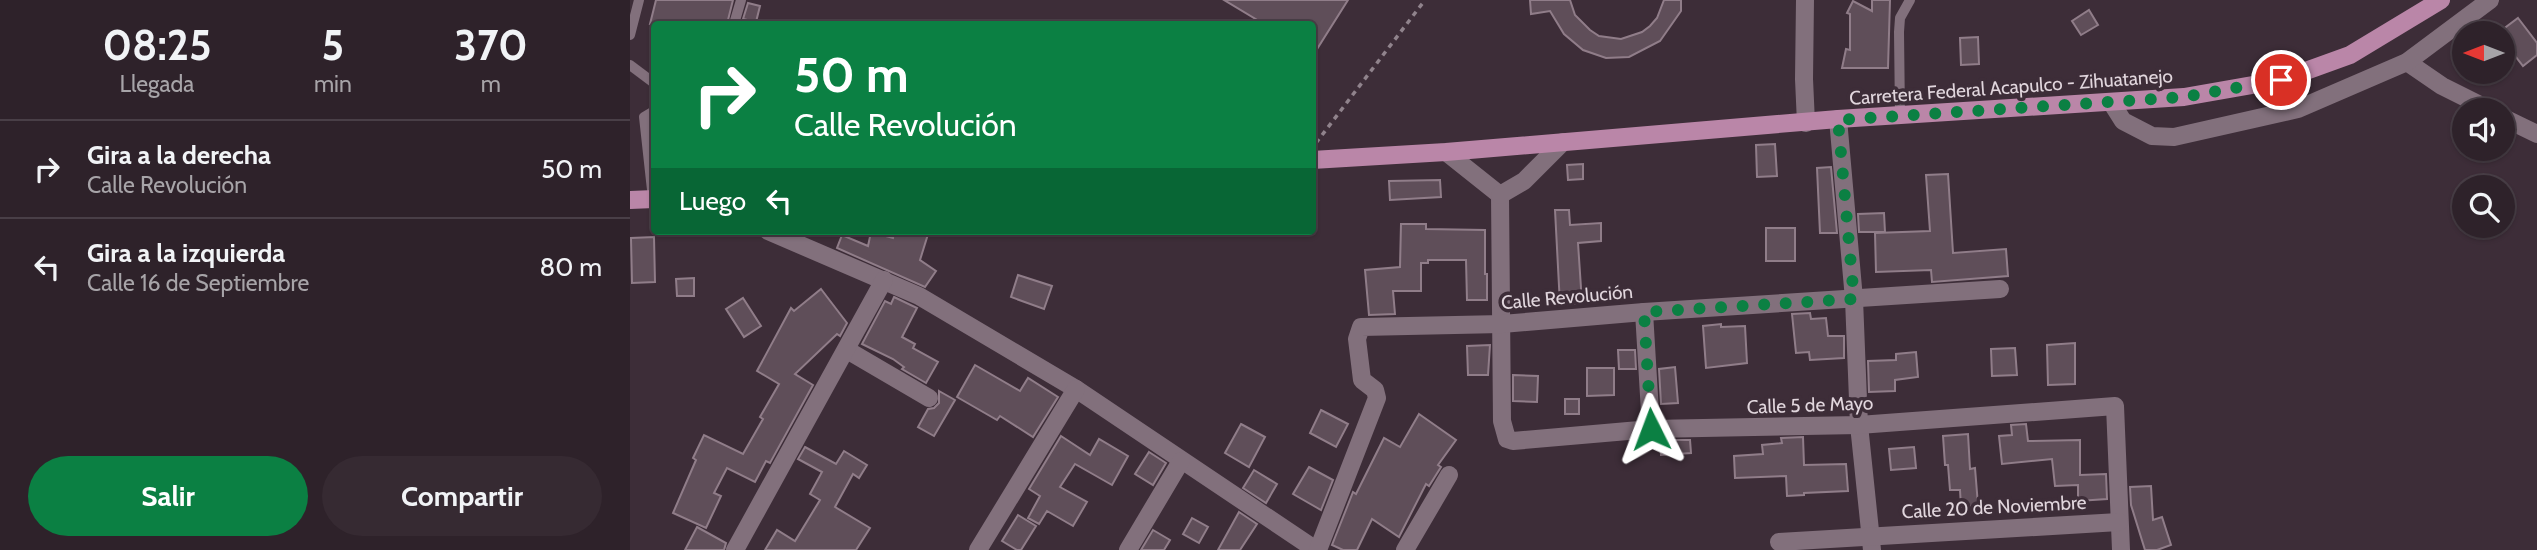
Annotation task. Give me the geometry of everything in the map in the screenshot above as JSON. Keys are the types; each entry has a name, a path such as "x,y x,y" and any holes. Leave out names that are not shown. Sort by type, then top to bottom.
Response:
{"main road":[{"name":"Carretera Federal Acapulco - Zihuatanejo","path":"1316,160 2184,97 2281,80 2350,55 2441,0"},
{"path":"630,201 651,199"}],"street":[{"path":"1805,0 1806,123"},
{"path":"2111,102 2123,121 2152,136 2174,137 2298,108 2407,62 2490,0"},
{"path":"2407,62 2442,86 2466,98"},
{"path":"1838,120 1854,299 1859,425 1871,542"},
{"path":"2515,123 2537,134"},
{"path":"1500,195 1524,181 1563,142"},
{"path":"1446,152 1500,195"},
{"path":"1500,195 1502,324"},
{"path":"777,235 919,296 1076,389 1317,550"},
{"path":"735,550 884,280"},
{"name":"Calle Revolución","path":"1317,550 1377,398 1374,390 1362,380 1358,363 1357,339 1361,327 1502,324 2000,289"},
{"path":"1644,312 1651,429"},
{"name":"Calle 5 de Mayo","path":"1502,324 1502,421 1507,439 1513,441 1651,429 1859,425 2115,406 2119,522"},
{"path":"847,350 929,398"},
{"path":"978,550 1076,389"},
{"path":"1128,550 1181,461"},
{"path":"1405,550 1449,475"},
{"path":"2119,522 2121,550"},
{"name":"Calle 20 de Noviembre","path":"1779,542 1871,542 2119,522"}],"lane":[{"path":"630,35 639,0"},
{"path":"735,21 740,0"},
{"path":"1900,116 1900,18 1910,0"},
{"path":"630,65 651,81"},
{"path":"651,113 644,117 651,174"}],"path":[{"path":"1316,143 1425,0"}],"building":[{"path":"656,0 733,0 728,21 651,21 650,24"},
{"path":"1224,0 1348,0 1316,51 1316,21 1259,21"},
{"path":"1530,0 1570,0 1575,15 1590,30 1599,36 1621,39 1642,32 1650,26 1657,18 1664,0 1681,0 1681,11 1660,41 1629,57 1606,58 1583,50 1564,34 1550,11 1531,14"},
{"path":"1872,0 1890,0 1888,68 1842,68 1846,49 1850,50 1850,14 1847,13 1853,1 1872,11"},
{"path":"748,3 760,6 756,21 743,19"},
{"path":"2089,10 2098,25 2081,35 2072,21"},
{"path":"2518,18 2537,43 2537,55 2523,66 2515,56 2514,21"},
{"path":"1978,37 1979,64 1961,65 1960,38"},
{"path":"1775,144 1777,176 1757,177 1756,145"},
{"path":"1583,164 1583,179 1568,180 1567,165"},
{"path":"1831,167 1837,233 1820,233 1817,168"},
{"path":"1948,174 1953,253 2006,249 2008,276 1932,282 1931,270 1876,272 1875,233 1930,231 1926,175"},
{"path":"1440,180 1441,197 1390,200 1389,181"},
{"path":"1555,210 1569,210 1570,225 1601,223 1601,241 1578,243 1582,303 1560,305"},
{"path":"1884,213 1885,232 1859,232 1858,214"},
{"path":"1401,224 1426,224 1426,229 1485,230 1487,300 1467,300 1466,260 1428,260 1428,263 1421,263 1421,291 1393,291 1395,314 1369,315 1365,270 1400,267"},
{"path":"1766,228 1795,228 1795,261 1766,261"},
{"path":"842,235 868,246 870,235 893,238 893,235 928,235 920,260 936,271 925,287 837,248"},
{"path":"654,237 655,282 632,283 631,238"},
{"path":"1018,275 1052,286 1044,309 1011,297"},
{"path":"694,278 694,296 677,296 676,279"},
{"path":"821,289 847,323 840,336 837,334 795,374 813,385 770,463 766,461 755,482 727,468 714,493 721,496 706,528 673,513 704,435 743,454 779,384 757,371 791,308 794,311"},
{"path":"894,297 917,308 902,337 915,344 913,348 938,362 926,383 902,369 904,367 893,359 862,344 885,301 891,304"},
{"path":"743,298 761,326 744,337 726,309"},
{"path":"1810,313 1811,319 1826,318 1828,336 1844,336 1844,358 1810,360 1809,352 1796,353 1792,314"},
{"path":"1721,324 1721,327 1745,326 1747,363 1706,368 1703,326"},
{"path":"2075,343 2075,384 2048,385 2047,345"},
{"path":"1490,345 1488,375 1468,375 1467,346"},
{"path":"2015,348 2017,375 1992,376 1991,349"},
{"path":"1618,350 1635,350 1636,369 1619,369"},
{"path":"1916,352 1918,377 1895,380 1895,391 1869,392 1868,361 1896,360 1896,354"},
{"path":"975,365 1020,391 1028,378 1058,397 1033,437 1000,416 997,420 957,397"},
{"path":"1675,367 1678,403 1661,404 1659,369"},
{"path":"1587,368 1614,368 1614,395 1587,396"},
{"path":"1513,375 1538,376 1537,402 1513,401"},
{"path":"939,391 955,400 934,436 918,427 928,409 939,403"},
{"path":"1565,399 1579,399 1579,414 1565,414"},
{"path":"1321,410 1348,424 1336,447 1310,433"},
{"path":"1419,414 1456,440 1438,465 1441,467 1429,486 1426,484 1399,537 1372,519 1357,550 1343,550 1332,545 1353,492 1356,494 1384,438 1400,447"},
{"path":"1241,424 1265,437 1249,467 1225,453"},
{"path":"2026,424 2028,441 2080,440 2080,475 2106,474 2107,499 2078,501 2078,485 2055,486 2052,459 2002,464 1999,436 2012,435 2011,425"},
{"path":"1968,434 1970,469 1975,468 1978,505 1961,507 1960,490 1950,490 1943,436"},
{"path":"1061,436 1090,455 1099,439 1128,456 1112,485 1075,464 1060,487 1087,502 1073,526 1047,511 1039,524 1028,518 1040,496 1029,489"},
{"path":"1803,437 1804,465 1846,464 1848,491 1787,496 1786,476 1735,478 1734,456 1763,454 1762,445 1782,443 1781,438"},
{"path":"1660,440 1690,440 1691,453 1661,455"},
{"path":"805,447 836,464 844,451 867,465 859,478 853,474 835,507 870,528 856,550 765,550 777,530 795,541 820,500 810,494 822,472 798,459"},
{"path":"1914,447 1916,468 1891,470 1889,449"},
{"path":"1149,452 1166,463 1153,485 1135,474"},
{"path":"1309,467 1333,480 1321,510 1293,494"},
{"path":"1254,470 1277,484 1266,503 1243,488"},
{"path":"2151,486 2153,520 2162,517 2171,545 2157,550 2145,550 2131,505 2130,487"},
{"path":"1239,512 1257,524 1240,550 1218,550"},
{"path":"1018,515 1036,526 1021,550 1002,541"},
{"path":"1192,518 1208,527 1199,543 1183,534"},
{"path":"697,527 726,543 724,550 685,550"},
{"path":"1153,530 1170,540 1164,550 1141,550"}],"route":[{"path":"1651,429 1644,312 1854,299 1838,120 2184,97 2281,80"}]}
